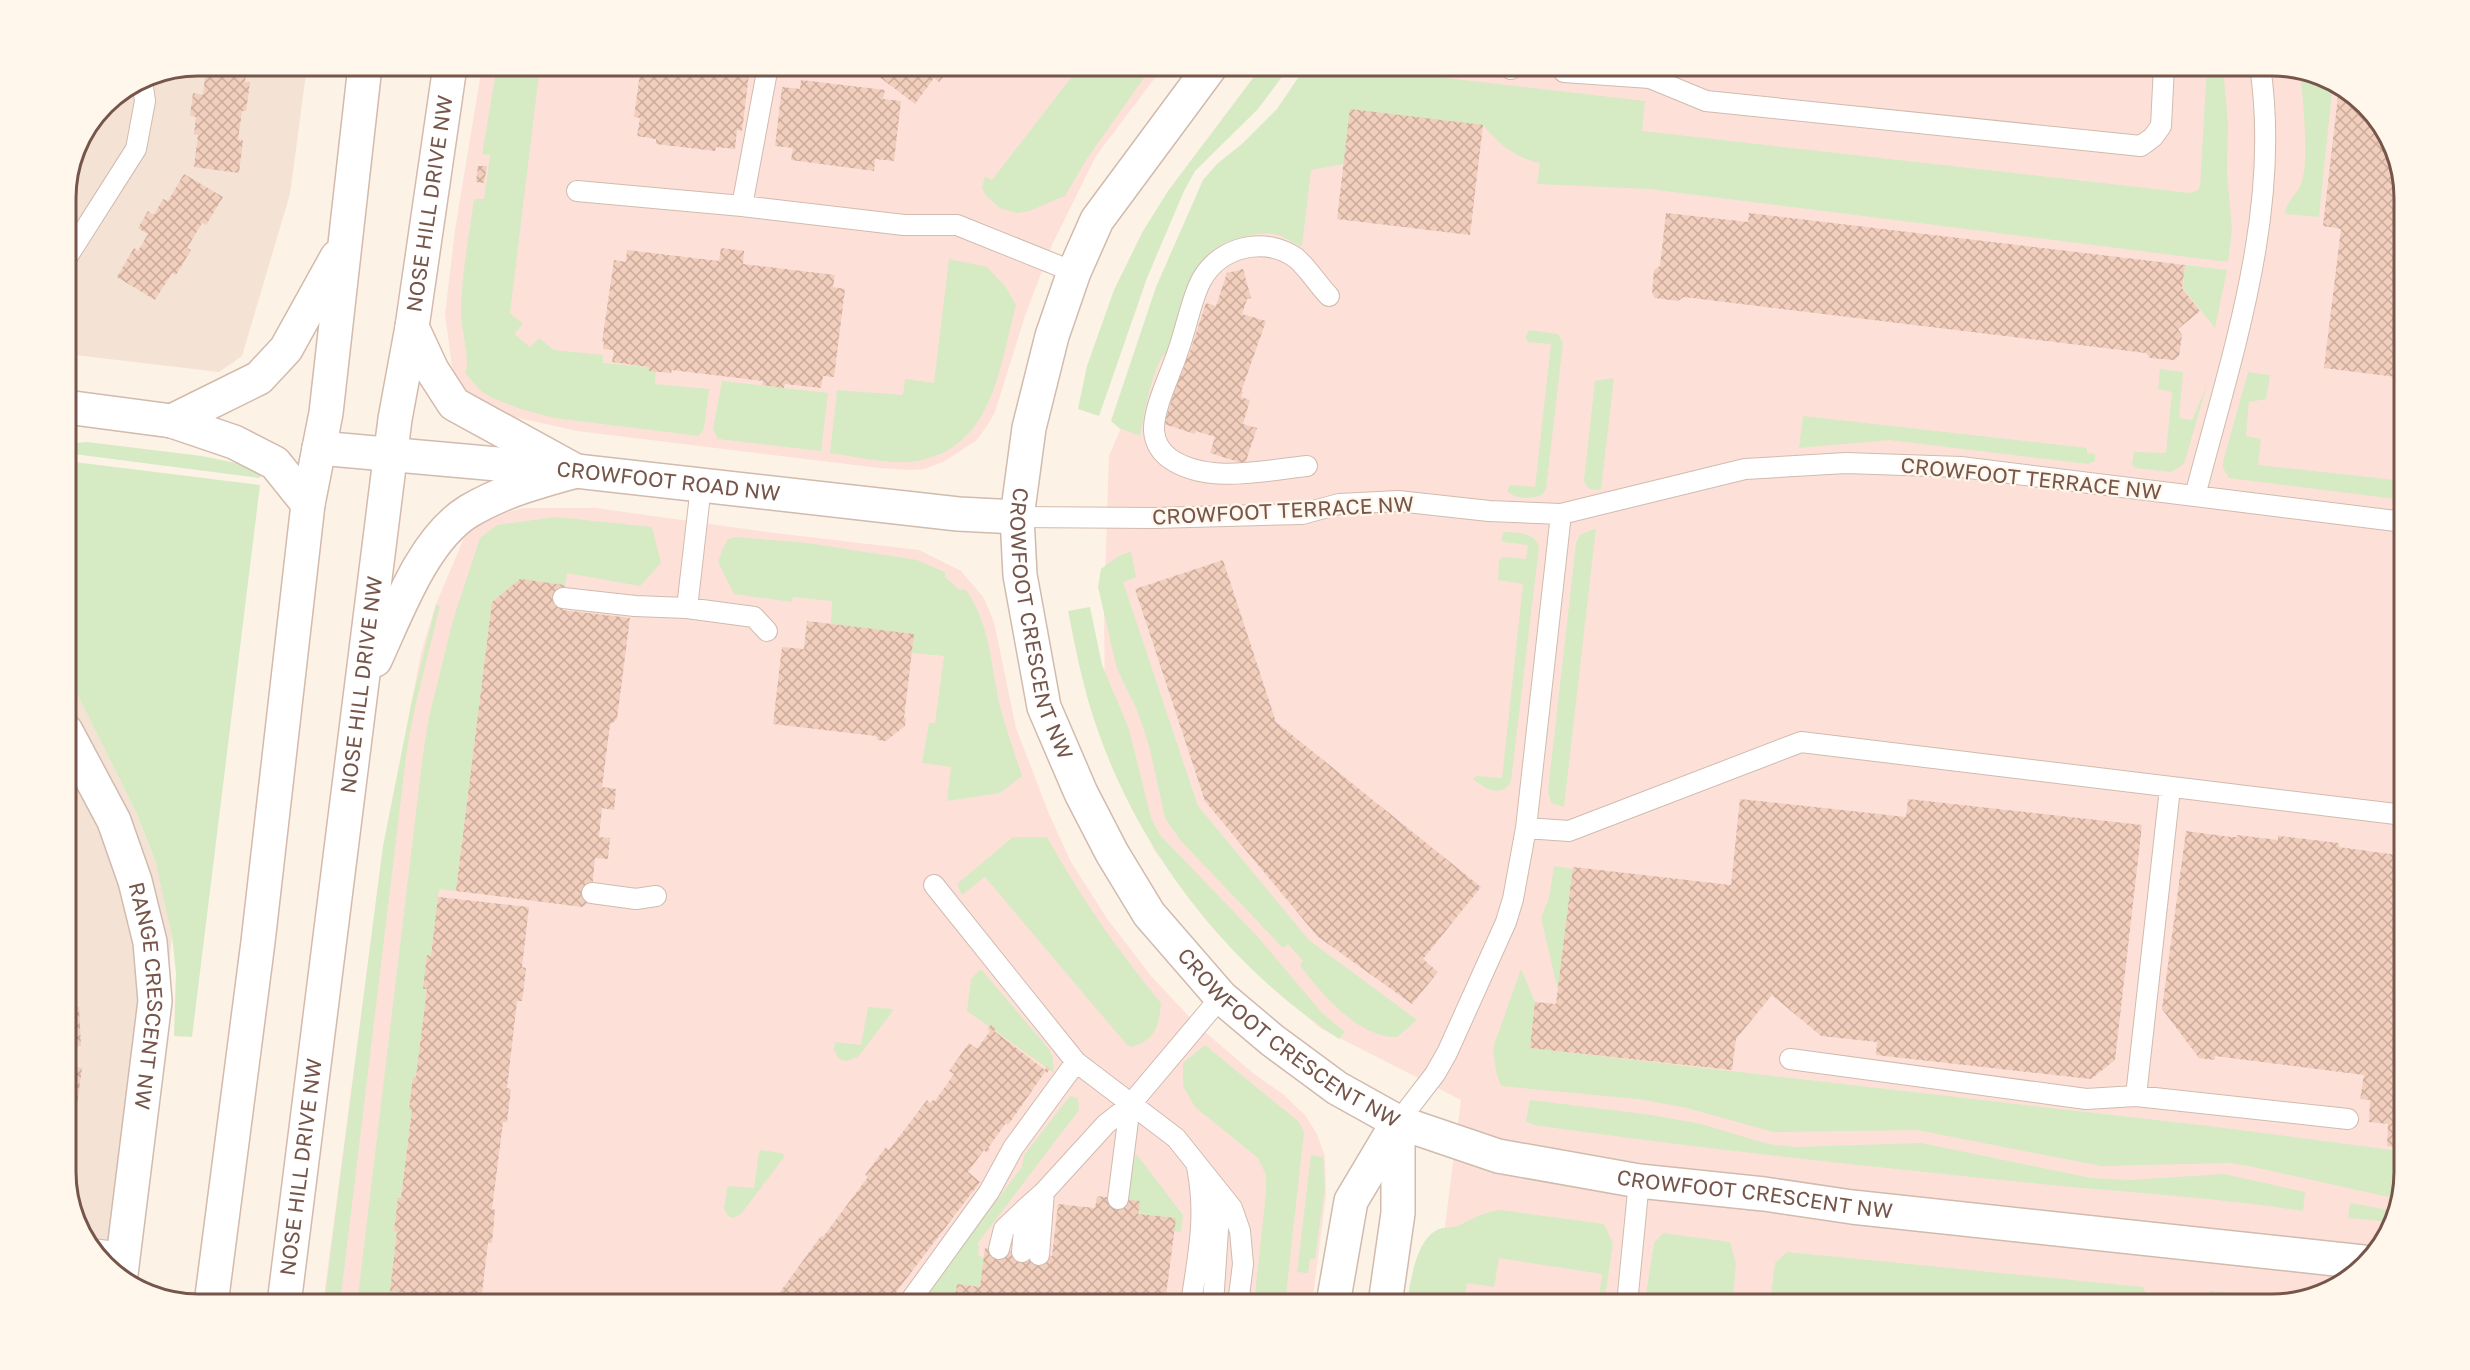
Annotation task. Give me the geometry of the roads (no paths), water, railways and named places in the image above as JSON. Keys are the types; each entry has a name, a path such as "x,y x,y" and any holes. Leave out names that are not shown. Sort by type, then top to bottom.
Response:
{"street":[{"path":"212,1294 258,942 308,504 326,413 364,77"},
{"name":"NOSE HILL DRIVE NW","path":"285,1294 390,455 412,327 448,77"},
{"name":"CROWFOOT CRESCENT NW","path":"1203,77 1097,220 1074,272 1052,336 1029,428 1017,517 1020,575 1044,706 1112,853 1149,914 1221,996 1272,1040 1337,1088 1398,1122 1498,1156 1639,1180 1764,1194 1852,1207 2354,1261"},
{"path":"172,421 259,378 286,349 346,242"},
{"path":"412,327 432,369 454,404 576,471"},
{"path":"77,408 172,421 234,442 275,463 308,504"},
{"name":"CROWFOOT ROAD NW","path":"319,448 576,471 958,514 1017,517"},
{"path":"363,683 421,564 444,533 467,512 512,489 576,471"},
{"name":"RANGE CRESCENT NW","path":"77,752 114,821 135,881 150,942 155,1001 112,1257"},
{"path":"1334,1294 1351,1201 1398,1122"},
{"path":"1386,1294 1398,1213 1398,1122"}],"lane":[{"path":"1626,76 1650,78 1706,101 2141,146 2153,137 2161,126 2163,76"},
{"path":"2195,496 2241,328 2255,249 2265,144 2261,76"},
{"path":"742,206 766,77"},
{"path":"77,243 136,149 145,101 143,89"},
{"path":"576,191 742,206 904,225 957,225 1074,272"},
{"path":"1307,466 1245,472 1208,471 1184,465 1168,457 1157,446 1154,430 1163,394 1202,279 1215,263 1234,250 1255,245 1275,246 1297,259 1329,296"},
{"name":"CROWFOOT TERRACE NW","path":"1017,517 1155,518 1302,514 1339,504 1398,501 1489,511 1561,514 1745,469 1846,463 1961,467 2393,521"},
{"path":"687,608 701,486"},
{"path":"1398,1122 1435,1074 1447,1053 1494,950 1513,899 1526,828 1561,514"},
{"path":"563,598 633,606 687,608 754,617 767,631"},
{"path":"1526,828 1569,831 1801,742 2394,814"},
{"path":"2136,1096 2170,788"},
{"path":"934,885 1076,1062 1176,1138 1232,1208 1240,1231 1243,1264 1239,1294"},
{"path":"592,893 636,899 656,896"},
{"path":"999,1249 1004,1229 1044,1192 1106,1124 1130,1105 1221,996"},
{"path":"1790,1059 2086,1099 2136,1096 2348,1119"},
{"path":"915,1294 989,1192 1012,1148 1076,1062"},
{"path":"1119,1199 1130,1105"},
{"path":"1193,1294 1203,1228 1201,1188 1196,1163"},
{"path":"1628,1294 1639,1180"},
{"path":"1211,1181 1219,1215 1214,1294"},
{"path":"1026,1208 1030,1253 1044,1192"}]}
